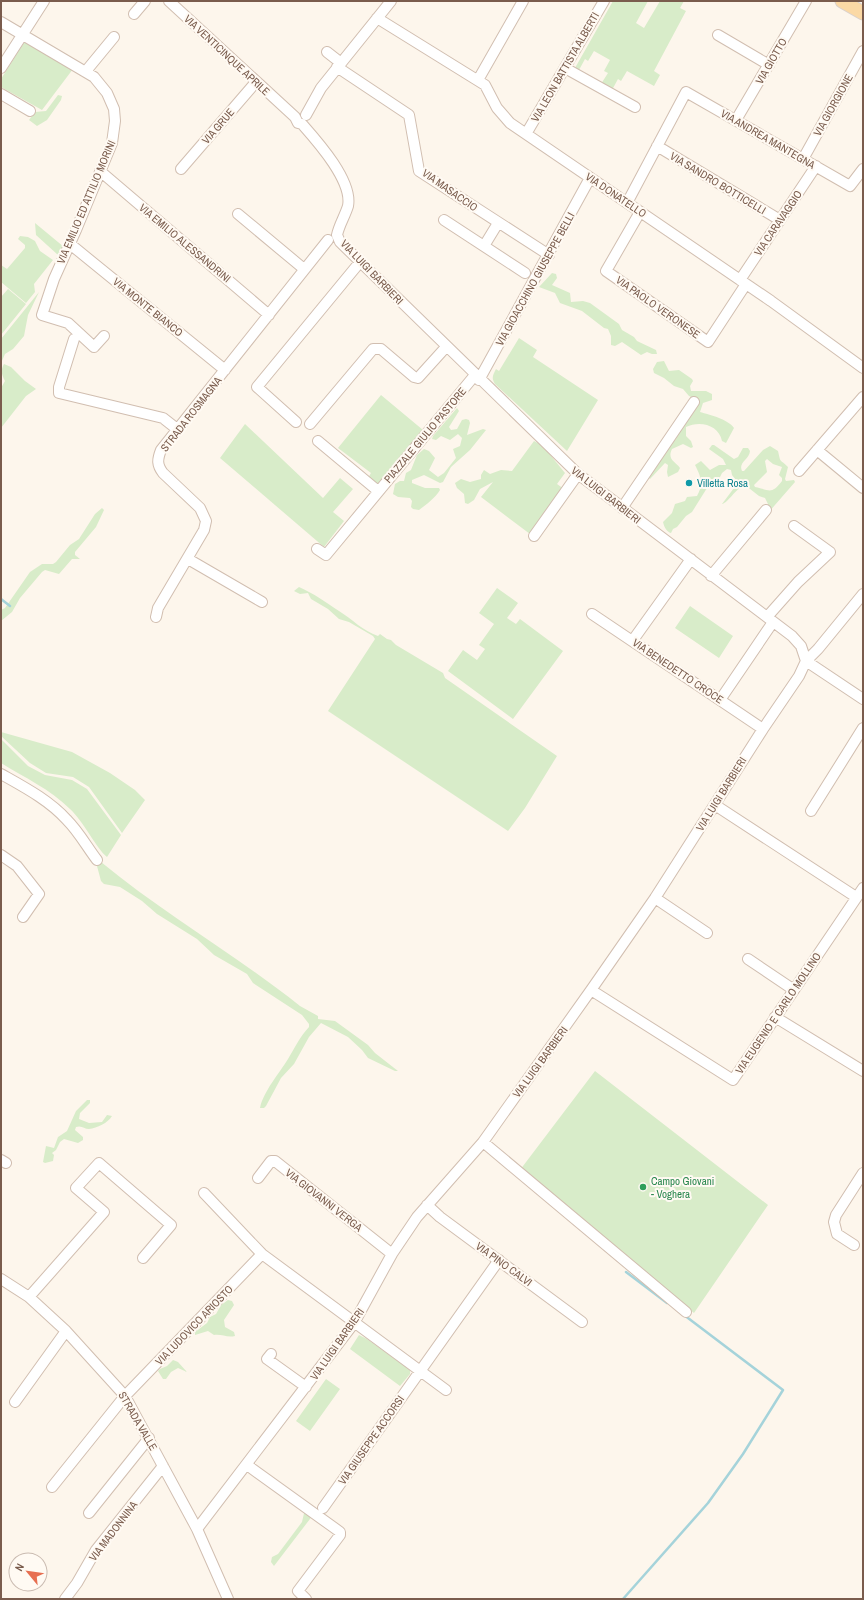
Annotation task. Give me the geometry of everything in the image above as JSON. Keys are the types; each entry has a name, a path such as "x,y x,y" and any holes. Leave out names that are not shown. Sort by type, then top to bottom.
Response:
{"main road":[{"path":"842,1 858,7"}],"street":[{"path":"1,68 44,1"},
{"path":"134,14 145,1"},
{"name":"VIA VENTICINQUE APRILE","path":"169,1 285,110 301,117"},
{"path":"301,117 313,94 321,88 391,1"},
{"path":"478,80 523,1"},
{"name":"VIA LEON BATTISTA ALBERTI","path":"526,134 604,1"},
{"name":"VIA GIOTTO","path":"736,120 806,1"},
{"name":"VIA DONATELLO","path":"378,18 485,85 498,108 510,123 743,282 863,368"},
{"name":"VIA EMILIO ED ATTILIO MORINI","path":"1,22 86,71 102,85 114,109 115,132 70,244 54,279 42,315 68,323 94,347 104,336"},
{"path":"718,36 769,65"},
{"path":"86,71 114,37"},
{"name":"VIA GIORGIONE","path":"803,159 863,51"},
{"name":"VIA MASACCIO","path":"327,52 339,65 409,115 419,171 549,256"},
{"path":"565,68 635,107"},
{"name":"VIA GRUE","path":"181,169 256,82"},
{"name":"VIA ANDREA MANTEGNA","path":"657,146 686,92 850,186 863,169"},
{"path":"1,94 30,111"},
{"name":"VIA LUIGI BARBIERI","path":"197,1529 354,1322 392,1254 427,1205 483,1142 591,990 655,898 763,729 799,676 806,661 801,646 792,636 578,474 340,242 337,235 338,228 348,205 346,189 338,172 301,117"},
{"path":"627,203 657,146"},
{"name":"VIA SANDRO BOTTICELLI","path":"657,146 780,220"},
{"name":"VIA CARAVAGGIO","path":"743,282 780,220 816,166"},
{"name":"VIA EMILIO ALESSANDRINI","path":"100,171 269,315"},
{"name":"VIA GIOACCHINO GIUSEPPE BELLI","path":"477,377 549,256 590,178"},
{"name":"VIA PAOLO VERONESE","path":"640,212 606,271 708,342 743,282"},
{"path":"238,214 304,269"},
{"path":"444,220 525,273"},
{"path":"484,246 496,221"},
{"name":"STRADA ROSMAGNA","path":"156,617 158,608 204,530 206,521 204,515 196,504 163,473 158,463 161,450 338,228"},
{"path":"328,240 340,242"},
{"name":"VIA MONTE BIANCO","path":"70,244 225,370"},
{"path":"296,422 257,387 360,262"},
{"path":"74,339 59,387 59,393 163,418 177,429"},
{"path":"310,424 373,349 381,349 414,377 418,378 446,347"},
{"name":"PIAZZALE GIULIO PASTORE","path":"318,441 378,491 477,377"},
{"path":"799,471 863,397"},
{"path":"622,508 694,402"},
{"path":"817,450 863,488"},
{"path":"534,536 578,474"},
{"path":"317,549 326,555 378,491"},
{"path":"711,576 766,510"},
{"path":"720,700 770,619 798,582 830,552 794,526"},
{"path":"188,559 262,602"},
{"path":"633,640 691,559"},
{"path":"863,594 818,649 806,661 863,699"},
{"name":"VIA BENEDETTO CROCE","path":"592,614 633,640 763,729"},
{"path":"811,811 863,728"},
{"path":"1,774 44,800 60,812 97,860"},
{"path":"714,805 856,898"},
{"path":"1,855 17,866 39,894 23,917"},
{"name":"VIA EUGENIO E CARLO MOLLINO","path":"591,990 733,1080 863,888"},
{"path":"655,898 707,933"},
{"path":"748,959 794,990"},
{"path":"776,1017 863,1070"},
{"path":"483,1142 686,1312"},
{"name":"VIA GIOVANNI VERGA","path":"258,1178 271,1161 275,1161 392,1254"},
{"path":"29,1297 104,1212 76,1188 99,1162 171,1225 143,1258"},
{"path":"854,1245 837,1234 834,1222 863,1173"},
{"path":"204,1193 262,1254 446,1390"},
{"name":"VIA PINO CALVI","path":"427,1205 440,1217 582,1322"},
{"name":"VIA LUDOVICO ARIOSTO","path":"52,1487 125,1396 262,1254"},
{"name":"VIA GIUSEPPE ACCORSI","path":"323,1508 499,1260"},
{"name":"STRADA VALLE","path":"1,1279 29,1297 66,1331 125,1396 197,1529 228,1599"},
{"path":"15,1402 66,1331"},
{"path":"271,1354 267,1359 306,1387"},
{"path":"89,1513 149,1438"},
{"path":"247,1464 340,1532 340,1535 298,1591 306,1599"},
{"name":"VIA MADONNINA","path":"65,1599 77,1583 96,1550 164,1466"}],"green space":[{"path":"613,1 648,1 636,23 644,28 660,1 684,1 680,8 686,11 654,71 660,75 654,86 627,71 621,81 618,79 612,90 601,84 608,73 604,71 610,60 594,51 588,61 585,59 579,70 575,68"},
{"path":"25,41 73,69 42,110 1,87 1,79"},
{"path":"58,95 62,96 61,100 47,120 37,126 29,120 35,112 46,111"},
{"path":"35,223 64,247 58,255 36,235"},
{"path":"20,236 28,237 35,241 40,251 53,260 34,284 35,292 26,303 1,282 1,265 7,269 25,248 25,245 18,239"},
{"path":"552,273 556,274 557,278 552,285 570,293 571,302 583,301 590,303 619,324 622,330 634,337 637,341 656,350 657,354 647,352 641,355 622,342 615,346 611,345 611,336 608,329 604,328 582,311 560,303 555,293 539,287"},
{"path":"8,289 26,304 1,335 1,297"},
{"path":"39,292 28,315 24,336 13,349 5,354 1,363 1,339"},
{"path":"519,338 537,350 533,357 598,400 567,451 495,384 493,380 496,369 499,371"},
{"path":"664,361 669,371 679,370 692,379 693,381 690,386 691,391 706,391 712,394 712,400 703,403 700,412 728,422 734,428 726,443 722,441 717,431 708,425 697,424 686,427 686,436 691,441 693,447 691,448 683,444 672,449 670,456 680,468 678,472 668,477 668,465 665,463 650,479 649,478 663,453 676,439 694,398 689,396 683,389 674,386 664,378 654,373 653,369 657,362"},
{"path":"4,364 11,367 25,381 36,389 26,396 1,428 1,388 5,381 2,375"},
{"path":"381,395 423,430 377,485 368,478 371,473 338,448"},
{"path":"457,408 459,411 449,427 451,430 457,429 462,420 466,419 469,420 470,423 467,435 483,429 486,430 470,450 451,467 443,482 440,483 424,475 412,480 412,483 425,488 439,488 440,490 419,510 413,509 411,507 412,501 410,498 398,497 393,494 395,484 400,481 404,481 406,473 411,470 417,455 424,449 429,451 435,458 429,470 438,477 444,473 456,458 453,449 460,446 462,438 458,434 450,440 441,436 436,440 432,439"},
{"path":"245,424 323,498 340,478 353,489 333,512 344,521 324,547 220,458"},
{"path":"534,441 543,446 565,473 557,484 564,489 530,534 481,497 493,482 480,489 474,500 468,504 465,503 464,494 457,488 455,483 461,479 470,482 481,479 481,475 484,470 490,474 501,470 512,471"},
{"path":"712,445 714,445 734,459 738,457 743,448 748,448 750,451 748,457 741,465 742,471 744,471 763,450 770,446 778,451 781,460 788,467 785,479 786,481 794,480 795,482 768,513 768,504 765,498 759,496 745,485 722,504 734,488 736,480 732,475 731,470 727,469 722,473 719,479 707,488 692,512 673,529 671,533 666,529 663,522 672,513 675,504 685,501 687,497 697,496 699,492 701,480 695,465 701,461 710,470 719,465 726,465 723,459 709,449","holes":["767,459 773,464 782,467 779,475 782,478 782,481 773,490 755,487 754,485 767,472 765,461"]},
{"path":"102,508 104,510 96,527 75,552 75,555 80,559 72,559 59,574 45,570 42,572 20,598 12,612 1,621 1,610 5,608 30,572 42,564 53,564 56,562 70,545 79,539 95,514"},
{"path":"299,587 325,601 367,631 378,636 380,634 391,640 396,645 443,673 445,678 557,756 525,808 508,831 328,711 375,639 373,636 349,622 339,619 328,609 311,599 308,593 300,594 294,591"},
{"path":"497,588 518,603 507,618 516,624 520,619 563,651 513,719 448,671 463,650 477,660 485,649 479,645 494,624 479,613"},
{"path":"690,606 733,636 719,658 675,628"},
{"path":"1,732 72,752 110,773 135,790 145,800 122,833 89,787 73,777 46,773 30,763 1,736"},
{"path":"1,739 28,766 45,775 72,780 87,789 121,835 107,857 75,814 62,802 54,795 1,763"},
{"path":"101,862 150,899 276,987 300,1006 318,1016 318,1019 335,1021 368,1045 375,1053 398,1071 368,1058 348,1037 321,1023 309,1037 294,1064 281,1078 266,1106 264,1108 260,1108 268,1089 309,1027 309,1024 302,1015 253,983 247,974 214,955 197,939 157,914 142,901 120,887 104,884 101,881 97,866"},
{"name":"Campo Giovani - Voghera","path":"595,1071 768,1205 694,1313 520,1170"},
{"path":"87,1100 90,1100 90,1103 80,1113 79,1119 89,1123 102,1122 107,1115 112,1116 110,1119 95,1128 89,1129 80,1126 76,1127 75,1130 83,1137 83,1140 78,1143 64,1139 52,1153 54,1155 53,1161 43,1162 46,1146 54,1148 58,1137 67,1131 76,1111"},
{"path":"228,1300 232,1301 234,1305 224,1320 225,1327 234,1332 235,1336 229,1337 214,1335 208,1331 195,1335 195,1332 207,1323 210,1317 216,1314 221,1305"},
{"path":"359,1335 367,1339 410,1370 410,1374 400,1386 350,1349"},
{"path":"173,1360 178,1362 187,1372 178,1368 171,1372 166,1379 163,1379 158,1371 167,1366"},
{"path":"326,1379 340,1389 310,1431 296,1421"},
{"path":"305,1509 313,1515 274,1566 271,1562 272,1557 278,1554 302,1522"}],"waterway":[{"path":"1,599 10,606"},
{"path":"626,1272 667,1303"},
{"path":"623,1599 708,1503 743,1454 783,1390 684,1315"}],"place":[{"name":"Villetta Rosa","path":"689,483"},
{"name":"Campo Giovani - Voghera","path":"643,1187"}]}
